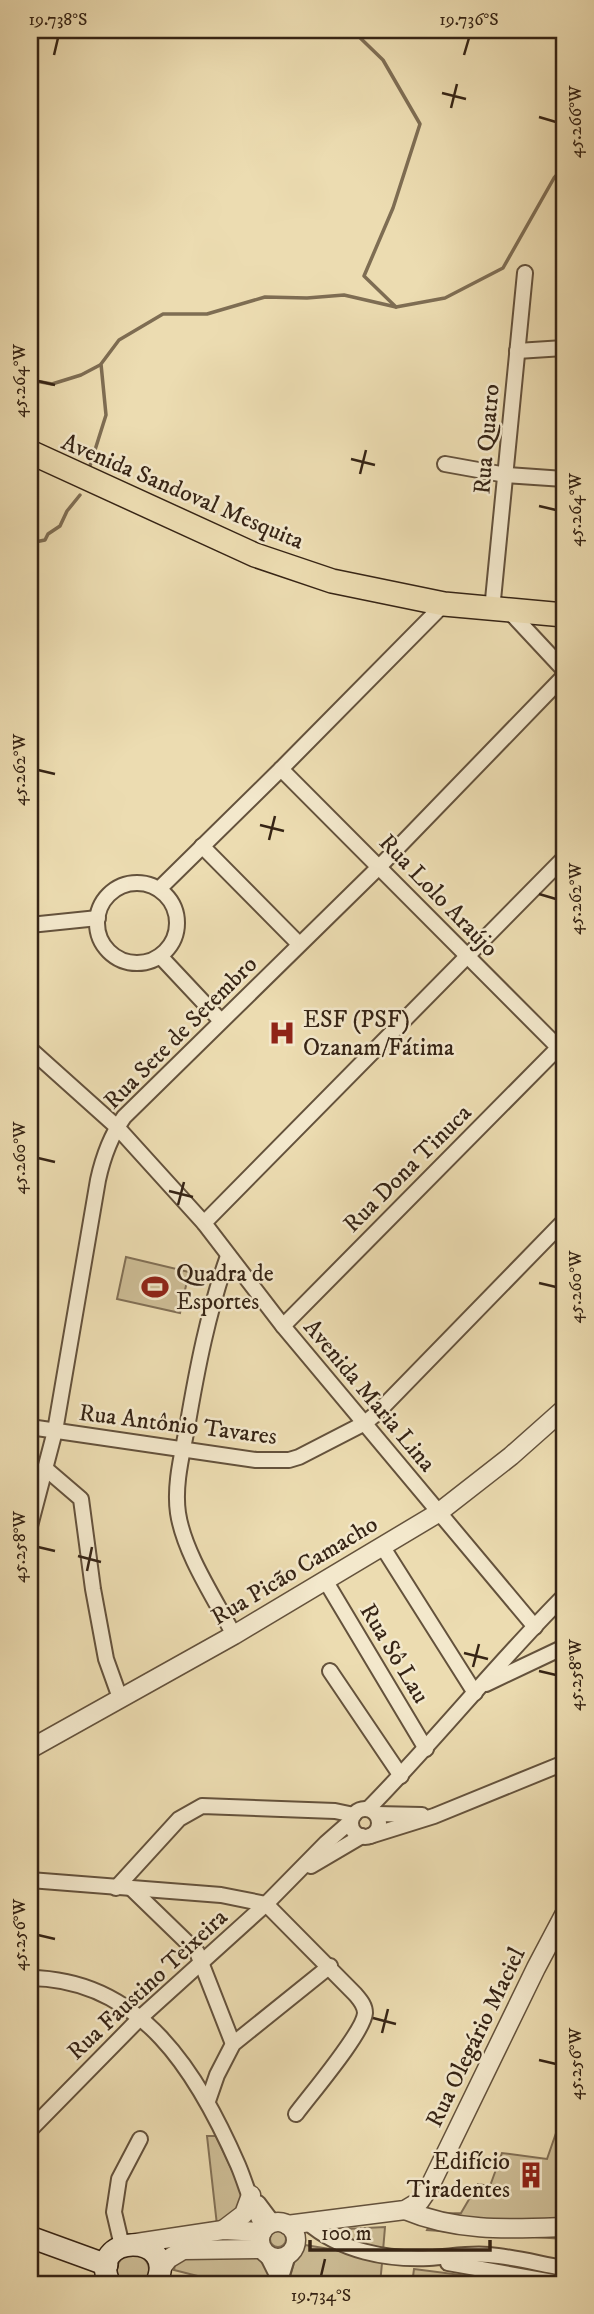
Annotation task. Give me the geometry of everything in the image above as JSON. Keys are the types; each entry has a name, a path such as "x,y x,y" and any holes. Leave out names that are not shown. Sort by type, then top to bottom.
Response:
{"main road":[{"name":"Avenida Sandoval Mesquita","path":"30,452 255,555 332,581 444,604 564,615"},
{"path":"30,2237 107,2278 110,2257 126,2245 147,2247 158,2260 158,2278"}],"street":[{"name":"Rua Quatro","path":"500,610 506,475 525,273"},
{"path":"517,351 564,348"},
{"path":"445,464 506,475 564,479"},
{"path":"159,889 444,604"},
{"path":"500,610 564,670"},
{"name":"Rua Sete de Setembro","path":"30,1527 55,1431 104,1152 117,1127 124,1117 380,866 564,676"},
{"name":"Rua Lolo Araújo","path":"281,769 380,866 467,957 562,1047"},
{"path":"202,846 299,944"},
{"path":"204,1223 564,858"},
{"path":"140,884 159,889 175,909 176,935 170,947 148,962 135,964 122,961 111,954 103,944 98,931 102,905 121,887 140,884"},
{"path":"30,925 98,918"},
{"path":"160,956 221,1021"},
{"name":"Rua Dona Tinuca","path":"283,1326 562,1047"},
{"name":"Avenida Maria Lina","path":"30,1049 117,1127 204,1223 283,1326 535,1627"},
{"name":"Rua Antônio Tavares","path":"30,1427 257,1460 289,1461 320,1448 365,1423 564,1221"},
{"path":"228,1256 206,1330 177,1492 178,1514 195,1560 234,1635"},
{"name":"Rua Picão Camacho","path":"30,1749 234,1635 438,1513 519,1449 564,1409"},
{"path":"46,1469 81,1499 106,1659 120,1698"},
{"path":"382,1546 478,1690 564,1647"},
{"name":"Rua Sô Lau","path":"325,1580 426,1749"},
{"name":"Rua Faustino Teixeira","path":"30,2130 141,2017 266,1904 326,1843 362,1815 401,1776 564,1596"},
{"path":"330,1671 401,1776"},
{"name":"Rua Faustino Teixeira","path":"298,1874 366,1836 434,1816 564,1763"},
{"path":"116,1888 179,1819 202,1806 335,1811 362,1815 434,1816"},
{"path":"362,1815 378,1828 366,1836 353,1829 362,1815"},
{"path":"30,1880 222,1895 266,1904 330,1966 364,2005 362,2024 296,2114"},
{"path":"132,1889 192,1947 202,1963 233,2044"},
{"name":"Rua Olegário Maciel","path":"405,2210 420,2201 429,2188 564,1915"},
{"path":"208,2101 217,2075 233,2044 330,1966"},
{"path":"30,1978 49,1978 74,1984 121,2004 141,2017 190,2072 208,2101 277,2258 291,2250 312,2227"},
{"path":"140,2139 119,2179 114,2212 126,2245 223,2230 269,2235 295,2234 280,2282"},
{"path":"223,2230 244,2214 249,2191"},
{"path":"158,2278 168,2259 183,2250 405,2210 442,2223 490,2229 564,2227"},
{"path":"312,2227 341,2245 384,2256 426,2258 489,2255 564,2268"},
{"path":"269,2235 280,2282"},
{"path":"426,2258 564,2284"}],"shaded area":[{"path":"126,1257 189,1272 180,1313 117,1299"},
{"path":"564,2110 564,2239 427,2230 435,2214 461,2213 478,2184 490,2186 502,2153 547,2159"},
{"path":"207,2136 216,2136 245,2198 245,2206 217,2225"},
{"path":"385,2227 383,2251 341,2237 345,2229"},
{"path":"278,2231 286,2239 278,2247 270,2239"},
{"path":"305,2245 336,2250 382,2263 380,2284 288,2284 297,2252"},
{"path":"133,2254 144,2259 149,2270 144,2281 133,2286 122,2281 117,2270 122,2259"},
{"path":"261,2256 272,2284 229,2284 174,2270 181,2257"},
{"path":"414,2269 469,2276 468,2284 412,2284"}],"waterway":[{"path":"352,30 383,60 420,124 393,208 364,276 396,307"},
{"path":"89,469 106,415 101,364 119,340 163,314 207,314 265,297 344,295 396,307 445,298 503,268 554,178 564,167"},
{"path":"30,380 52,384 81,375 100,365"},
{"path":"30,543 45,540 48,534 60,526 67,511 80,495"}],"place":[{"name":"ESF (PSF) Ozanam/Fátima","path":"282,1033"},
{"name":"Quadra de Esportes","path":"155,1287"},
{"name":"Edifício Tiradentes","path":"531,2175"}]}
